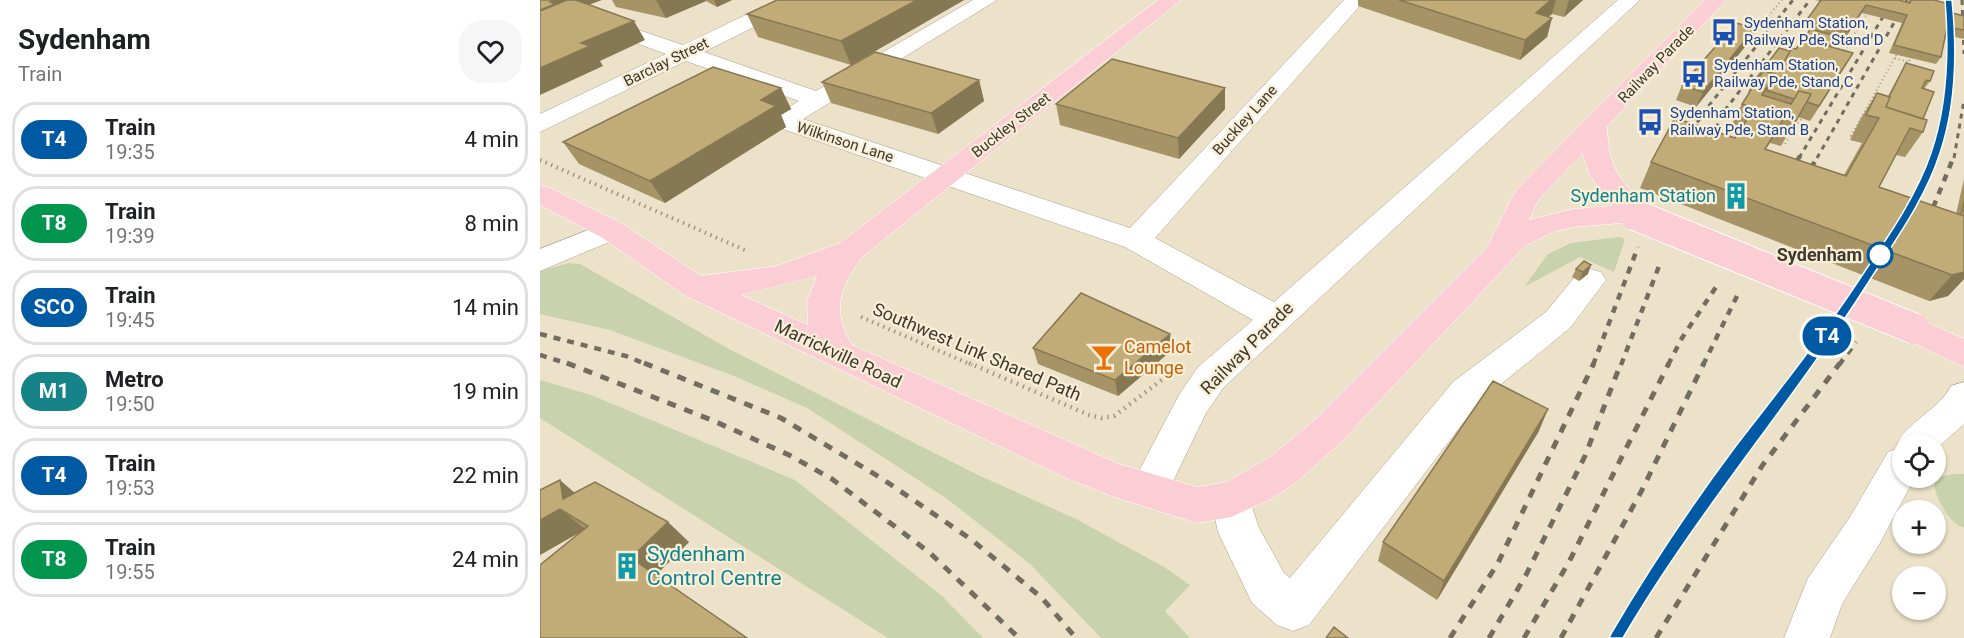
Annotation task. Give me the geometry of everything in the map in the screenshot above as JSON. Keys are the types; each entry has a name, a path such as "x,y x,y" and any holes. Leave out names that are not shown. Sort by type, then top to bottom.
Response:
{"main road":[{"name":"Buckley Street","path":"840,355 826,335 821,313 825,290 835,269 851,250 1171,0"},
{"name":"Railway Parade","path":"1499,253 1526,196 1716,0"},
{"path":"1595,127 1592,146 1600,170 1635,214 1916,329 1964,354"},
{"name":"Marrickville Road","path":"540,194 611,230 695,287 1080,466 1149,490"},
{"name":"Railway Parade","path":"1149,490 1197,504 1231,499 1257,487 1308,450 1514,239 1555,220 1580,215 1635,214"},
{"name":"Buckley Street","path":"695,287 760,282 803,270 851,250"}],"street":[{"name":"Barclay Street","path":"540,124 793,0"},
{"name":"Wilkinson Lane","path":"946,175 783,121 987,0"},
{"name":"Buckley Lane","path":"1136,240 1355,0"},
{"name":"Railway Parade","path":"1149,490 1198,396 1212,377 1275,317 1630,0"},
{"name":"Wilkinson Lane","path":"579,16 687,52 818,100"},
{"path":"946,175 1136,240 1275,317"},
{"path":"540,261 611,230"},
{"path":"1231,499 1239,532 1268,588 1293,609 1466,392 1558,320 1590,280"},
{"path":"1927,434 1959,406 1964,396"},
{"path":"1807,638 1824,593 1865,530 1892,482"}],"path":[{"path":"1746,42 1782,0"},
{"path":"1842,54 1870,7"},
{"path":"1858,12 1867,15"},
{"path":"1861,139 1851,136 1900,49"},
{"path":"1895,58 1909,62 1912,52"},
{"path":"1679,130 1684,121 1681,119 1696,102"},
{"path":"1769,138 1785,144 1804,114"},
{"path":"540,160 756,255"},
{"name":"Southwest Link Shared Path","path":"855,312 863,319 1089,416 1114,416"}],"green space":[{"path":"1619,237 1625,239 1614,272 1580,257 1524,287 1548,254 1571,243"},
{"path":"569,263 580,264 729,349 976,474 1076,519 1164,567 1190,585 1165,611 1190,638 1101,638 1030,564 946,498 807,408 734,376 610,330 540,314 540,271"},
{"path":"540,380 591,395 795,480 942,596 983,638 888,638 540,418"},
{"path":"1964,474 1964,528 1953,521 1946,512 1946,500 1939,500 1937,496 1935,488 1946,488 1946,476"}],"building":[{"path":"540,0 555,0 550,2 555,4 540,10"},
{"path":"567,0 576,0 634,21 581,43 590,46 540,68 540,11"},
{"path":"777,0 917,0 841,41 747,14"},
{"path":"1399,0 1551,0 1536,13 1552,18 1525,40"},
{"path":"1821,0 1899,0 1910,3 1911,0 1934,0 1949,4 1949,12 1964,16 1964,30 1947,27 1941,57 1894,45 1907,15 1866,5 1848,32 1806,21"},
{"path":"1736,23 1755,28 1703,92 1682,85"},
{"path":"1810,29 1837,36 1829,46 1805,39"},
{"path":"1803,39 1853,53 1819,106 1807,102 1811,94 1799,91 1794,99 1766,90 1774,78 1775,74 1772,73 1777,68 1780,69 1792,48 1796,49"},
{"path":"1779,48 1790,51 1780,69 1777,68 1772,73 1763,71 1754,85 1752,84"},
{"path":"875,52 979,80 931,113 822,82"},
{"path":"1112,59 1225,88 1178,138 1056,104"},
{"path":"1906,63 1934,71 1930,81 1926,80 1922,88 1934,92 1923,119 1886,107"},
{"path":"713,67 781,88 761,100 776,106 650,181 563,142"},
{"path":"1763,71 1775,74 1762,95 1791,104 1799,91 1811,94 1796,121 1784,118 1765,149 1846,176 1879,118 1866,115 1877,93 1890,97 1886,107 1927,120 1923,132 1910,128 1879,187 1964,216 1964,272 1952,275 1651,162 1675,118 1735,138 1754,108 1742,104"},
{"path":"1584,261 1591,265 1583,272 1576,269"},
{"name":"Camelot Lounge","path":"1081,293 1170,334 1115,380 1033,348"},
{"path":"1493,381 1548,409 1444,581 1383,542"},
{"name":"Sydenham Control Centre","path":"560,480 563,499 595,482 668,522 631,558 747,638 540,638 540,565 588,526 560,509 540,520 540,490"},
{"path":"1334,627 1348,638 1326,638"}],"railway":[{"path":"1686,139 1707,108 1793,0"},
{"path":"1707,146 1725,110 1810,0"},
{"path":"1799,158 1893,0"},
{"path":"1817,158 1907,0"},
{"path":"1934,158 1947,95 1949,0"},
{"path":"1962,0 1964,54"},
{"path":"1954,158 1964,100"},
{"path":"1790,172 1800,156"},
{"path":"1804,180 1818,156"},
{"path":"1906,214 1934,156"},
{"path":"1928,220 1954,156"},
{"path":"1593,365 1638,247"},
{"path":"1621,365 1661,261"},
{"path":"1668,365 1682,338 1718,284"},
{"path":"1703,365 1739,292"},
{"path":"1805,365 1831,331"},
{"path":"540,334 626,356 648,365"},
{"path":"1839,365 1856,342"},
{"path":"540,355 572,365"},
{"path":"567,363 714,421 789,455 832,479 930,553 1019,638"},
{"path":"644,363 781,418 881,478 972,540 1042,598 1076,638"},
{"path":"1450,638 1498,563 1594,363"},
{"path":"1489,638 1526,575 1585,456 1621,363"},
{"path":"1524,638 1569,562 1669,363"},
{"path":"1561,638 1642,490 1704,363"},
{"path":"1618,638 1692,520 1806,363"},
{"path":"1656,638 1762,466 1840,363"}],"train":[{"name":"T4","path":"1618,638 1637,604 1738,454 1831,332 1899,227 1927,175 1936,152 1947,105 1951,24 1949,0"}],"place":[{"name":"Sydenham Station, Railway Pde, Stand D","path":"1724,32"},
{"name":"Sydenham Station, Railway Pde, Stand C","path":"1694,74"},
{"name":"Sydenham Station, Railway Pde, Stand B","path":"1650,122"},
{"name":"Sydenham Station","path":"1736,196"},
{"name":"Sydenham","path":"1880,255"},
{"name":"Camelot Lounge","path":"1104,357"},
{"name":"Sydenham Control Centre","path":"627,566"}]}
